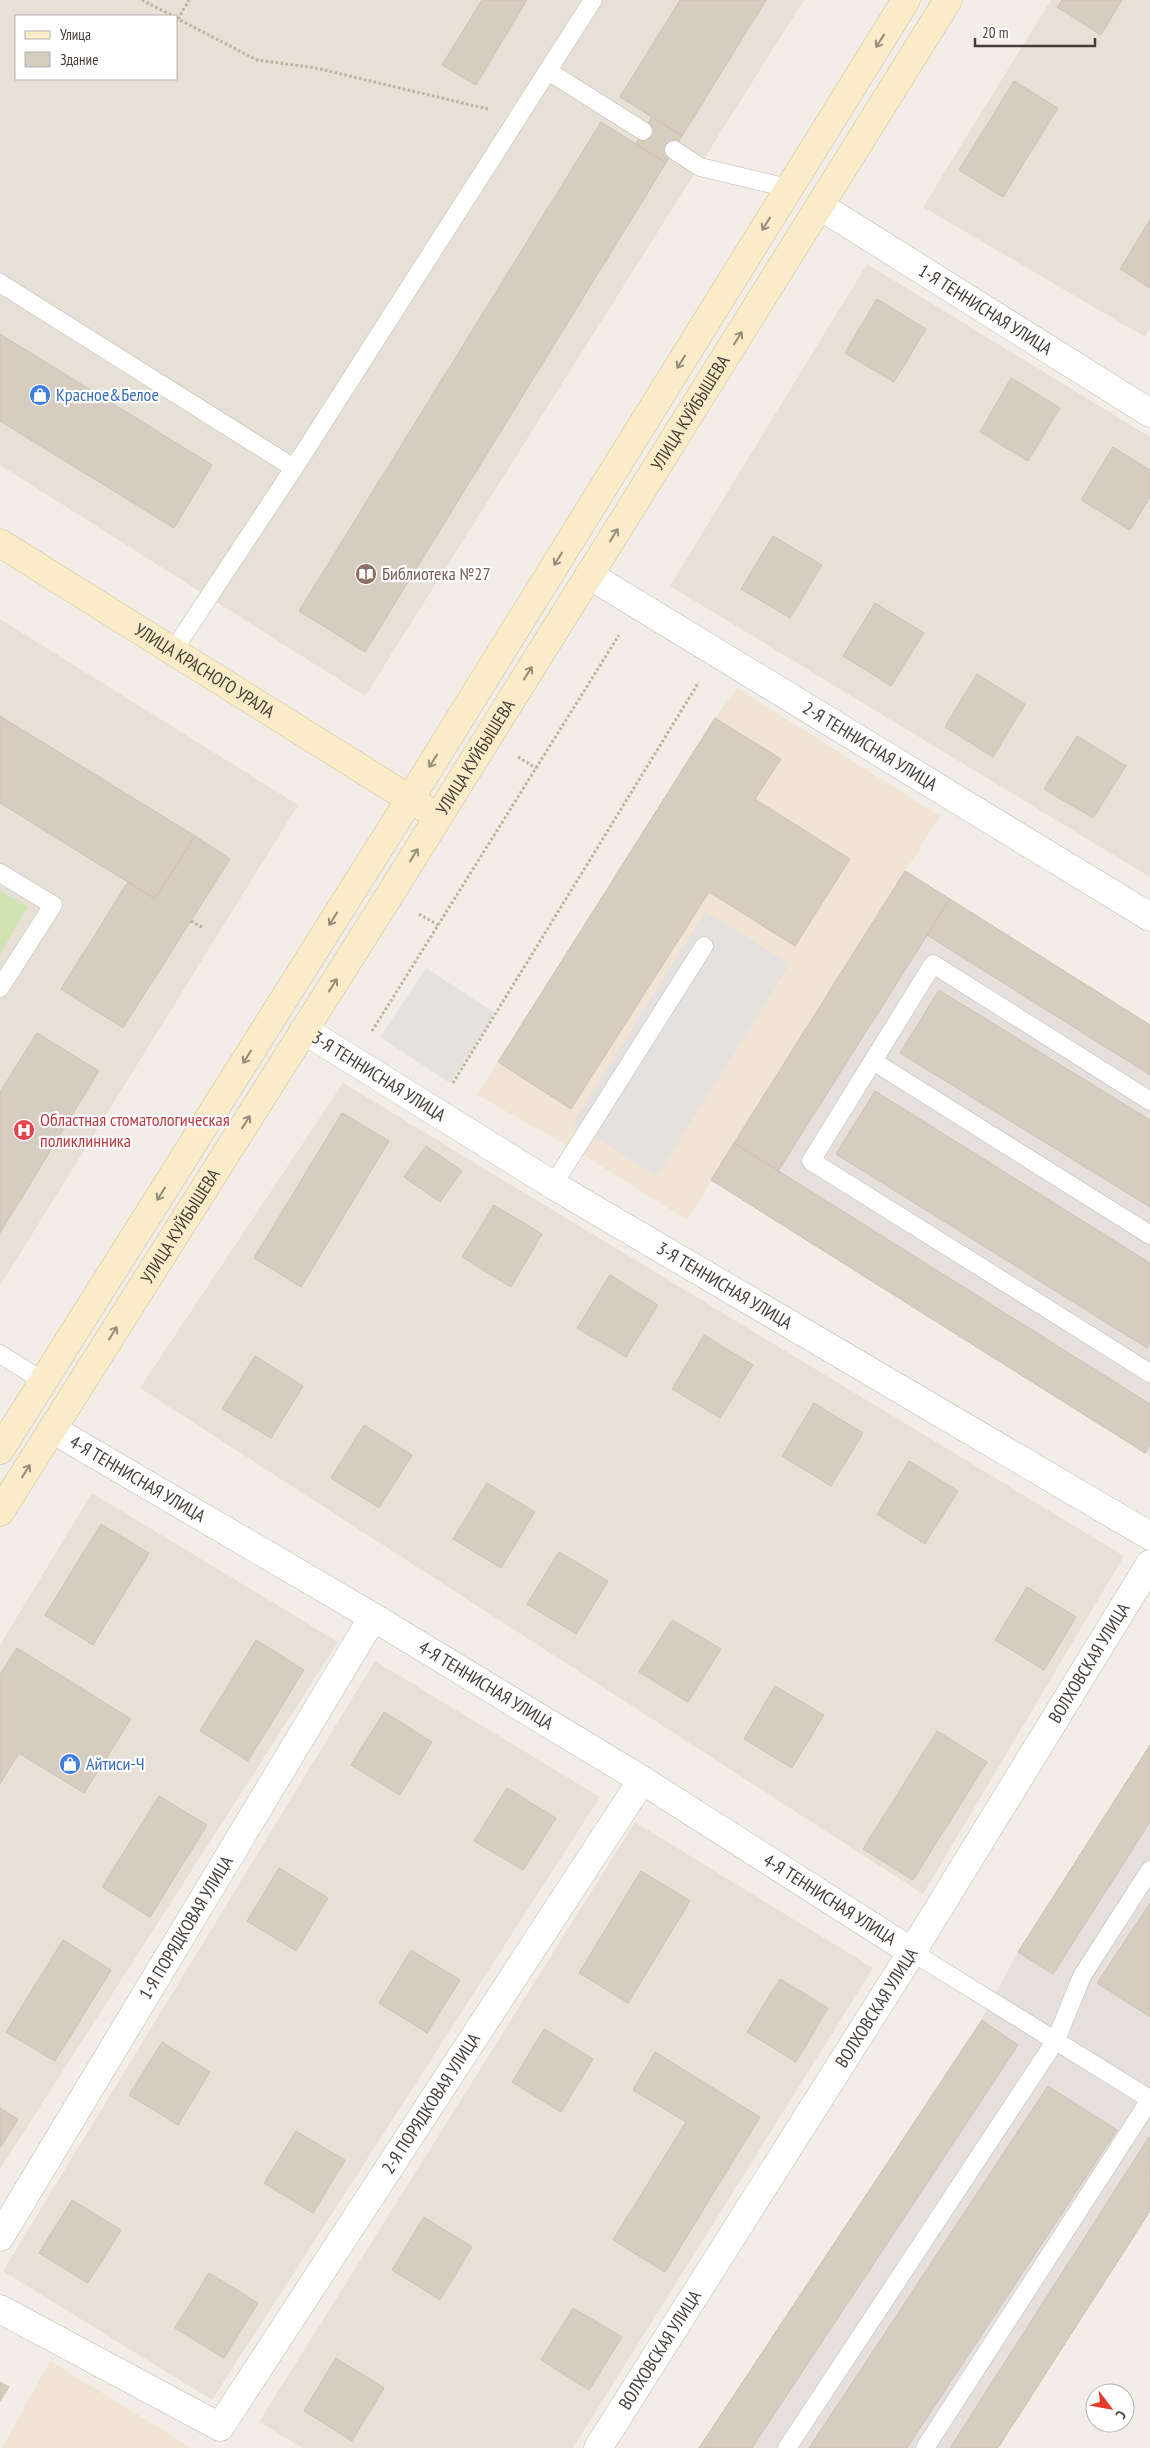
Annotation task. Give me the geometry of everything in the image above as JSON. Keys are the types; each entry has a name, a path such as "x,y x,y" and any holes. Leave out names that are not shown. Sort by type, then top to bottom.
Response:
{"main road":[{"name":"УЛИЦА КУЙБЫШЕВА","path":"0,1450 410,799 906,0"},
{"name":"УЛИЦА КУЙБЫШЕВА","path":"0,1512 438,818 948,0"},
{"path":"788,188 820,206"},
{"name":"УЛИЦА КРАСНОГО УРАЛА","path":"0,543 438,818"},
{"path":"23,1413 52,1429"}],"street":[{"name":"1-Я ТЕННИСНАЯ УЛИЦА","path":"820,206 1148,406"},
{"name":"2-Я ТЕННИСНАЯ УЛИЦА","path":"589,575 1150,917"},
{"name":"3-Я ТЕННИСНАЯ УЛИЦА","path":"304,1030 553,1185 1150,1536"},
{"name":"4-Я ТЕННИСНАЯ УЛИЦА","path":"52,1429 373,1617 642,1780 912,1952"},
{"name":"ВОЛХОВСКАЯ УЛИЦА","path":"598,2448 912,1952 1150,1564"},
{"name":"1-Я ПОРЯДКОВАЯ УЛИЦА","path":"0,2237 373,1617"},
{"name":"2-Я ПОРЯДКОВАЯ УЛИЦА","path":"0,2309 220,2427 642,1780"}],"lane":[{"path":"173,652 294,468 593,0"},
{"path":"548,71 643,131"},
{"path":"674,150 700,166 788,188"},
{"path":"0,283 294,468"},
{"path":"0,873 52,905 0,988"},
{"path":"553,1185 704,946"},
{"path":"1150,1101 933,964 811,1161 1150,1373"},
{"path":"873,1062 1150,1235"},
{"path":"0,1354 43,1381"},
{"path":"787,2448 1056,2040 1082,1976 1150,1870"},
{"path":"912,1952 1150,2099 925,2448"}],"path":[{"path":"142,0 171,15"},
{"path":"178,16 189,0"},
{"path":"178,19 257,60 316,68 520,116"},
{"path":"354,1060 638,605"},
{"path":"435,1112 717,653"},
{"path":"191,921 203,928"}],"shaded area":[{"path":"0,0 804,0 365,696 0,465"},
{"path":"1051,0 1150,0 1150,329 1145,337 923,207"},
{"path":"867,264 1150,437 1150,877 670,586"},
{"path":"0,619 298,805 0,1286"},
{"path":"737,688 940,816 687,1220 575,1150 477,1095 715,718"},
{"path":"905,871 1150,1025 1150,1456 711,1180"},
{"path":"705,911 790,964 657,1176 573,1123"},
{"path":"426,968 495,1013 450,1083 380,1037"},
{"path":"343,1083 1124,1556 923,1894 140,1388"},
{"path":"92,1493 338,1642 0,2169 0,1645"},
{"path":"375,1661 600,1797 212,2400 3,2271"},
{"path":"1150,1745 1150,2211 998,2448 699,2448 981,2020 1018,1952"},
{"path":"635,1822 873,1968 573,2448 303,2448 259,2422"},
{"path":"50,2361 192,2448 2,2448"}],"green space":[{"path":"0,890 28,907 0,954"}],"building":[{"path":"482,0 527,0 476,85 442,65"},
{"path":"680,0 766,0 682,136 620,97"},
{"path":"1062,0 1122,0 1101,35 1057,7"},
{"path":"1014,81 1058,108 1003,197 959,170"},
{"path":"652,117 682,136 666,163 636,144"},
{"path":"601,122 666,163 365,652 299,611"},
{"path":"1150,220 1150,288 1120,269"},
{"path":"877,299 926,329 894,382 845,353"},
{"path":"0,334 212,465 174,528 0,421"},
{"path":"1011,378 1060,408 1028,461 980,432"},
{"path":"1113,447 1150,470 1150,497 1130,530 1081,500"},
{"path":"773,536 822,565 790,618 741,589"},
{"path":"875,603 924,633 891,686 843,656"},
{"path":"977,674 1025,704 993,757 945,727"},
{"path":"0,716 195,836 155,899 0,803"},
{"path":"715,718 781,759 755,799 850,859 795,946 709,892 571,1109 498,1062"},
{"path":"1077,736 1126,766 1093,818 1044,789"},
{"path":"195,836 230,859 123,1028 61,989 128,882 155,899"},
{"path":"905,871 950,899 778,1171 734,1143"},
{"path":"950,899 1150,1025 1150,1075 927,935"},
{"path":"939,990 1150,1120 1150,1207 900,1053"},
{"path":"37,1033 99,1071 0,1233 0,1092"},
{"path":"875,1091 1150,1263 1150,1342 1147,1348 836,1154"},
{"path":"342,1113 389,1141 301,1287 254,1258"},
{"path":"734,1143 1150,1404 1150,1444 1145,1453 711,1180"},
{"path":"426,1146 462,1171 440,1202 404,1177"},
{"path":"494,1205 542,1234 511,1287 462,1257"},
{"path":"610,1275 658,1305 626,1357 577,1328"},
{"path":"704,1335 753,1365 720,1418 672,1389"},
{"path":"255,1356 303,1386 271,1438 222,1409"},
{"path":"814,1403 863,1433 831,1486 782,1456"},
{"path":"364,1425 412,1455 379,1508 331,1478"},
{"path":"909,1461 958,1491 925,1544 877,1514"},
{"path":"487,1483 535,1512 501,1568 453,1539"},
{"path":"101,1524 149,1553 93,1645 45,1615"},
{"path":"559,1552 608,1581 576,1634 527,1604"},
{"path":"1027,1587 1076,1617 1044,1670 995,1640"},
{"path":"672,1620 721,1649 688,1702 639,1672"},
{"path":"256,1640 304,1670 248,1761 200,1731"},
{"path":"17,1648 131,1719 84,1793 19,1753 0,1784 0,1675"},
{"path":"775,1686 824,1715 792,1768 744,1739"},
{"path":"384,1712 432,1742 400,1795 351,1765"},
{"path":"937,1731 987,1762 913,1880 863,1849"},
{"path":"1150,1745 1150,1822 1053,1974 1018,1952"},
{"path":"507,1788 556,1818 523,1870 474,1841"},
{"path":"159,1796 207,1825 150,1917 102,1887"},
{"path":"279,1868 328,1898 296,1951 247,1921"},
{"path":"641,1871 690,1901 628,2003 579,1973"},
{"path":"1150,1903 1150,2017 1097,1983"},
{"path":"63,1940 111,1970 55,2061 6,2032"},
{"path":"411,1950 460,1980 427,2033 379,2003"},
{"path":"780,1979 828,2008 796,2062 747,2032"},
{"path":"982,2020 1018,2045 752,2448 699,2448"},
{"path":"544,2029 593,2059 561,2112 512,2082"},
{"path":"162,2042 210,2072 178,2125 129,2095"},
{"path":"655,2052 760,2117 665,2272 613,2240 686,2122 633,2090"},
{"path":"1048,2086 1117,2130 907,2448 809,2448"},
{"path":"0,2108 18,2119 0,2148"},
{"path":"296,2131 345,2160 313,2213 264,2183"},
{"path":"1149,2137 1150,2211 998,2448 950,2448"},
{"path":"72,2200 121,2230 88,2283 39,2253"},
{"path":"424,2217 472,2247 440,2300 392,2270"},
{"path":"209,2273 258,2303 224,2358 175,2328"},
{"path":"573,2308 622,2337 589,2390 541,2360"},
{"path":"336,2358 384,2388 352,2441 304,2411"},
{"path":"0,2382 9,2387 0,2401"}],"place":[{"name":"Красное&Белое","path":"40,395"},
{"name":"Библиотека №27","path":"366,574"},
{"name":"Областная стоматологическая поликлинника","path":"24,1130"},
{"name":"Айтиси-Ч","path":"70,1764"}]}
